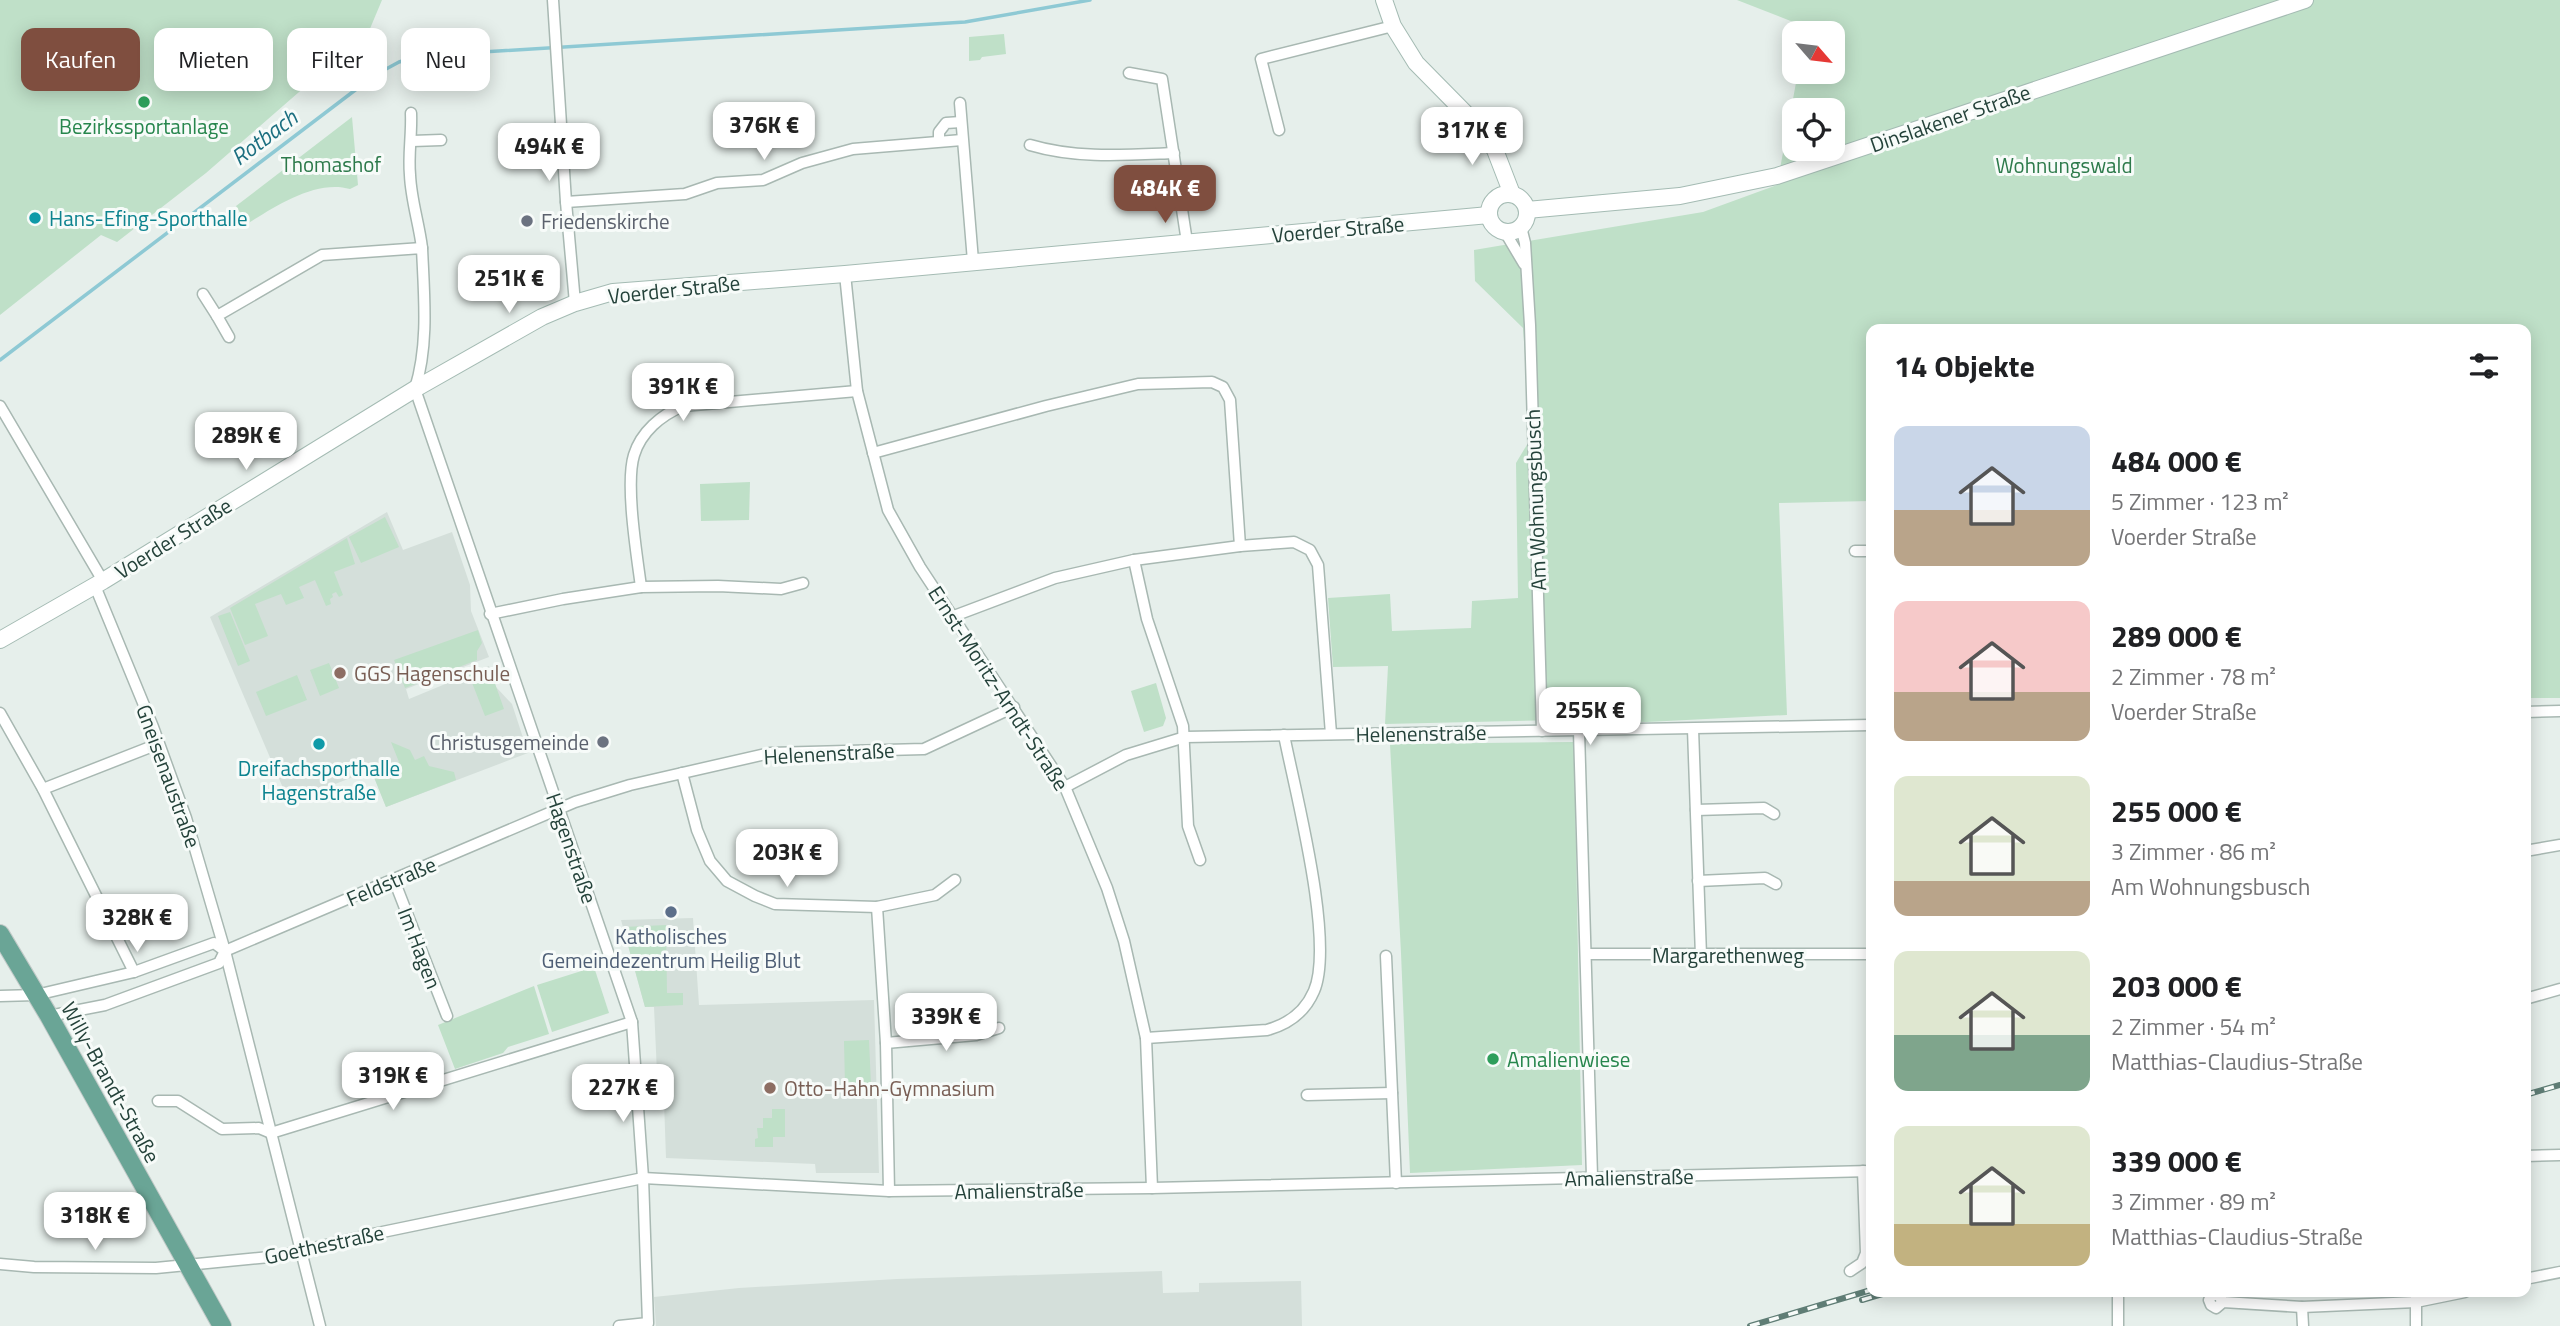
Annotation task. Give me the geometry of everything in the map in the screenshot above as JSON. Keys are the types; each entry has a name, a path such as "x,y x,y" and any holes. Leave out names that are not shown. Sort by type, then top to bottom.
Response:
{"main road":[{"path":"1384,0 1392,26 1416,63 1481,129 1495,150 1504,196"},
{"name":"Dinslakener Straße","path":"1527,210 1680,196 1777,176 2305,0"},
{"path":"1504,196 1521,200 1527,210 1526,219 1513,230 1494,226 1489,215 1491,205 1504,196"},
{"name":"Voerder Straße","path":"0,640 99,584 415,389 542,317 575,303 613,292 845,274 1489,215"},
{"name":"Willy-Brandt-Straße","path":"0,934 49,1016 222,1326"}],"street":[{"path":"554,0 575,303"},
{"path":"1279,130 1261,59 1392,26"},
{"path":"1129,73 1162,79 1187,242"},
{"path":"960,103 973,261"},
{"path":"411,113 409,173 414,215 419,226 422,248 425,305 423,365 415,389"},
{"path":"939,141 939,132 946,123 961,122"},
{"path":"566,202 685,194 717,183 763,180 802,163 853,149 962,140"},
{"path":"412,141 441,141"},
{"path":"1030,145 1049,151 1107,156 1174,153"},
{"name":"Am Wohnungsbusch","path":"1513,230 1527,269 1542,731"},
{"name":"Am Wohnungsbusch","path":"1513,230 1527,269"},
{"path":"217,316 322,255 422,248"},
{"name":"Ernst-Moritz-Arndt-Straße","path":"845,274 857,391 888,510 920,567 1065,787 1107,888 1124,941 1146,1038 1152,1188"},
{"path":"203,294 229,337"},
{"path":"873,453 1138,384 1212,382 1223,387 1230,400 1240,546"},
{"name":"Hagenstraße","path":"415,389 632,1021 643,1178 648,1323 620,1326"},
{"path":"642,587 634,535 633,458 641,440 667,413 683,407 857,391"},
{"name":"Gneisenaustraße","path":"0,406 99,584 186,818 225,951 320,1326"},
{"path":"954,617 1055,578 1134,560 1294,542 1310,550 1318,565 1331,734"},
{"path":"1855,551 1866,551"},
{"path":"1134,560 1147,620 1184,726 1188,826 1200,860"},
{"path":"491,614 642,587 719,586 781,589 803,583"},
{"name":"Helenenstraße","path":"558,809 630,785 769,753 924,749 1014,708"},
{"path":"2531,712 2560,711"},
{"path":"0,713 43,789 134,972"},
{"name":"Helenenstraße","path":"1065,787 1126,755 1185,737 1866,725"},
{"path":"1693,729 1701,956"},
{"path":"1580,731 1592,1177"},
{"path":"1146,1038 1267,1030 1297,1017 1316,988 1320,960 1316,898 1284,735"},
{"path":"43,789 158,744"},
{"path":"682,773 697,830 710,861 727,881 754,896 775,904 877,907 935,895 955,880"},
{"path":"1696,810 1764,808 1774,814"},
{"name":"Feldstraße","path":"49,1016 105,1005 219,963 225,951 558,809"},
{"path":"2531,850 2560,845"},
{"path":"1698,881 1765,878 1776,884"},
{"name":"Im Hagen","path":"394,880 447,1016"},
{"path":"877,907 886,1043 889,1191"},
{"name":"Feldstraße","path":"0,996 36,995 134,972 214,943 225,951"},
{"name":"Margarethenweg","path":"1586,954 1866,954"},
{"path":"1386,956 1396,1183"},
{"path":"2531,997 2560,989"},
{"path":"158,1101 178,1101 222,1129 259,1128 271,1132 632,1021"},
{"path":"886,1043 976,1035 999,1028"},
{"path":"1307,1096 1392,1093"},
{"path":"2531,1156 2560,1155"},
{"name":"Amalienstraße","path":"643,1178 889,1191 1152,1188 1866,1171"},
{"name":"Goethestraße","path":"0,1264 34,1267 156,1268 300,1252 368,1235 643,1178"},
{"name":"Amalienstraße","path":"1850,1271 1862,1263 1866,1253"},
{"path":"2531,1278 2560,1272"},
{"path":"2118,1297 2118,1326"},
{"path":"2223,1302 2302,1307 2416,1297 2416,1326"},
{"path":"2302,1307 2303,1326"}],"shaded area":[{"name":"GGS Hagenschule","path":"387,512 403,550 452,532 470,585 471,611 489,657 406,689 409,699 489,666 496,687 512,704 528,753 386,807 371,770 289,802 210,617"},
{"name":"Otto-Hahn-Gymnasium","path":"693,918 699,1005 874,1000 879,1173 816,1173 815,1164 666,1158 663,1073 657,1073 654,1007 645,1007 621,920"},
{"path":"1162,1271 1163,1293 1199,1292 1199,1283 1301,1281 1302,1326 656,1326 654,1297 739,1288 897,1279"}],"green space":[{"name":"Bezirkssportanlage","path":"0,0 382,0 370,28 287,28 287,91 300,91 206,173 117,242 101,235 0,315"},
{"name":"Wohnungswald","path":"1737,0 2560,0 2560,698 2531,698 2531,324 1866,324 1866,501 1779,503 1787,715 1647,722 1558,720 1385,724 1388,666 1333,667 1328,598 1390,594 1392,631 1471,628 1472,601 1518,598 1516,463 1531,438 1523,328 1475,281 1474,250 1703,212 1777,185 1782,158 1782,161 1845,161 1845,98 1793,98 1796,84 1845,84 1845,21 1791,21"},
{"path":"1004,34 1006,54 969,61 969,37"},
{"name":"Thomashof","path":"352,117 358,185 350,189 337,187 310,191 282,203 247,224 236,206"},
{"path":"750,482 749,520 701,521 700,484"},
{"path":"385,517 399,547 361,563 349,537"},
{"path":"347,538 355,564 334,572 343,595 339,597 336,592 332,594 331,604 326,606 315,580 299,587 304,598 286,605 281,594 255,604 268,636 245,645 230,608"},
{"path":"230,612 250,661 238,666 218,616"},
{"path":"478,630 482,643 477,651 477,660 405,688 394,660"},
{"path":"329,663 339,688 320,696 310,670"},
{"path":"480,670 485,676 493,678 504,709 485,716 469,675"},
{"path":"297,675 307,700 266,716 256,692"},
{"path":"1156,683 1166,718 1163,726 1144,732 1131,691"},
{"path":"391,742 410,750 415,760 424,756 429,766 454,772 456,780 386,807 372,772 399,762"},
{"name":"Amalienwiese","path":"1574,742 1582,1165 1410,1173 1390,744"},
{"path":"666,925 667,993 683,993 683,1005 645,1007 623,927"},
{"path":"594,967 609,1013 552,1032 537,985"},
{"path":"534,986 549,1034 508,1047 503,1053 455,1069 438,1025"},
{"path":"869,1040 871,1085 845,1086 844,1041"},
{"path":"772,1109 785,1109 785,1137 773,1137 773,1147 755,1147 757,1128 763,1128 763,1118 772,1118"}],"waterway":[{"name":"Rotbach","path":"0,360 375,75 399,62 419,56 965,22 1090,0"}],"railway":[{"path":"2531,1093 2560,1085"},
{"path":"1750,1326 1866,1291"},
{"path":"1862,1300 1872,1297"}],"place":[{"name":"Bezirkssportanlage","path":"144,102"},
{"name":"Hans-Efing-Sporthalle","path":"35,218"},
{"name":"Friedenskirche","path":"527,221"},
{"name":"GGS Hagenschule","path":"340,673"},
{"name":"Christusgemeinde","path":"603,742"},
{"name":"Dreifachsporthalle Hagenstraße","path":"319,744"},
{"name":"Katholisches Gemeindezentrum Heilig Blut","path":"671,912"},
{"name":"Amalienwiese","path":"1493,1059"},
{"name":"Otto-Hahn-Gymnasium","path":"770,1088"}]}
